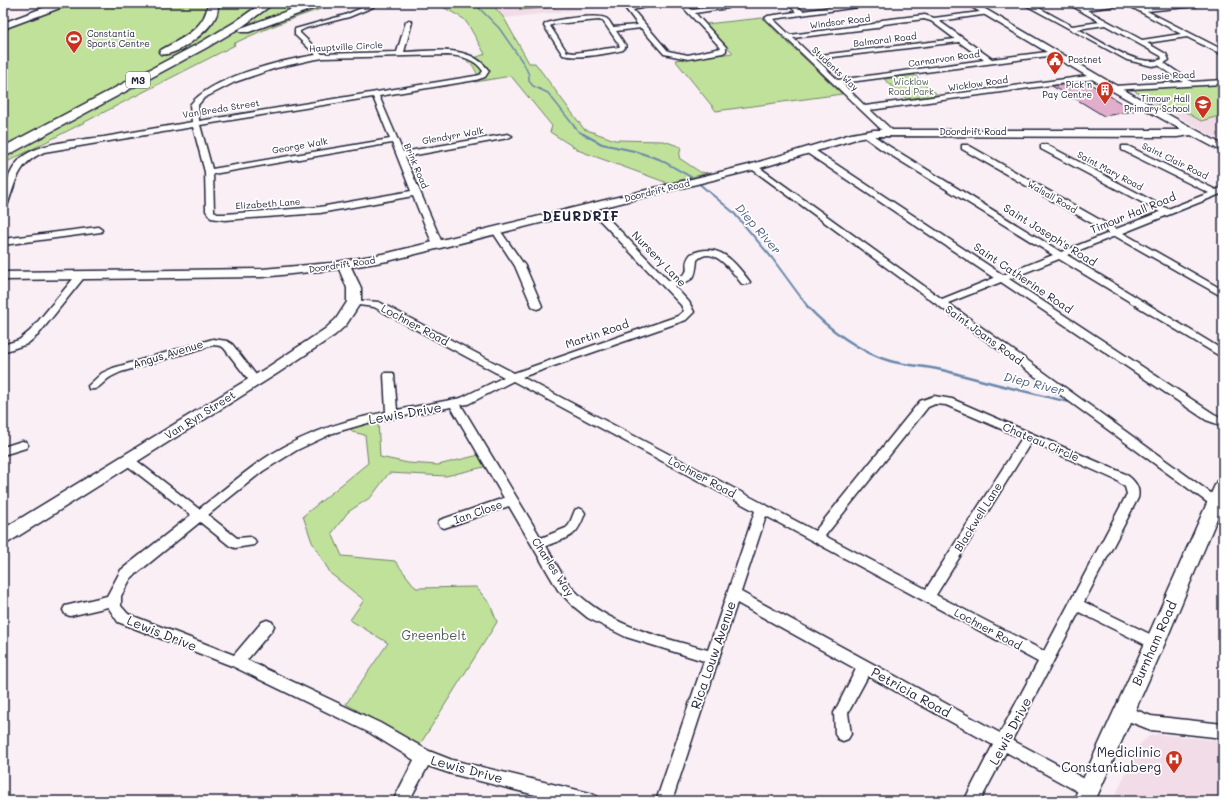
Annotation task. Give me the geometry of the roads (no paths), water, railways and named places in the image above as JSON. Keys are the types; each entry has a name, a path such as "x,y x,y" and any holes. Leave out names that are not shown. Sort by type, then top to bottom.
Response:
{"highway":[{"path":"84,99 197,31 212,15 213,3"},
{"name":"M3","path":"3,142 190,44 226,23 255,3"},
{"name":"M3","path":"3,152 216,38 269,3"},
{"path":"116,92 137,84 249,28 319,3"}],"main road":[{"path":"3,22 55,3"},
{"path":"3,26 65,3"}],"street":[{"path":"658,3 636,6 630,8 630,10 663,51 688,57 724,51 724,48 682,3"},
{"path":"691,12 726,7 724,3"},
{"path":"790,3 801,13 846,4 872,3"},
{"path":"970,3 1114,88 1223,149"},
{"path":"1025,3 1129,60 1159,64 1180,75 1191,84"},
{"path":"1070,3 1164,55 1166,60 1159,64"},
{"path":"1081,8 1120,3"},
{"path":"1127,3 1223,53"},
{"path":"1141,10 1174,5 1196,4"},
{"path":"320,56 318,52 297,34 297,30 349,16 371,6"},
{"name":"Students Way","path":"801,13 773,16 768,18 889,132"},
{"name":"Windsor Road","path":"788,37 876,26 882,22 925,17 933,20 987,13"},
{"path":"599,18 605,20 611,29 623,46 621,49 570,55 563,53 547,25 553,22 599,18"},
{"path":"933,20 991,62"},
{"path":"400,54 409,22"},
{"path":"1071,28 1107,23"},
{"path":"611,29 643,26"},
{"path":"1141,42 1187,34"},
{"name":"Balmoral Road","path":"811,58 961,40"},
{"name":"Hauptville Circle","path":"196,124 194,105 199,96 208,91 253,73 302,59 320,56 447,53 468,56 481,62 486,70 484,75 476,78"},
{"name":"Carnarvon Road","path":"836,82 1055,53"},
{"name":"Wicklow Road","path":"864,108 1095,77"},
{"name":"Van Breda Street","path":"3,206 19,164 26,157 34,153 54,147 476,78"},
{"name":"Dessie Road","path":"1114,88 1223,82"},
{"name":"Brink Road","path":"375,94 438,245"},
{"name":"Elizabeth Lane","path":"196,124 209,172 210,211 212,214 221,217 320,210 417,193"},
{"name":"Doordrift Road","path":"3,276 262,273 344,266 496,231 753,167 866,134 889,132 1178,134 1192,132"},
{"name":"Saint Joseph's Road","path":"866,134 884,147 1223,355"},
{"name":"Glendyrr Walk","path":"401,155 508,136"},
{"name":"George Walk","path":"209,172 395,140"},
{"name":"Walsall Road","path":"965,147 1223,294"},
{"name":"Saint Mary Road","path":"1044,147 1167,212"},
{"name":"Saint Clair Road","path":"1125,148 1219,191"},
{"name":"Saint Catherine Road","path":"810,151 1210,417 1223,422"},
{"name":"Saint Joans Road","path":"753,167 940,303 1219,493"},
{"name":"Timour Hall Road","path":"940,303 1219,191"},
{"name":"Nursery Lane","path":"592,207 686,304 689,312"},
{"path":"3,242 98,230"},
{"path":"496,231 520,266 537,306"},
{"path":"667,285 687,278 692,272 690,260 698,254 710,252 722,255 745,282"},
{"path":"344,266 354,288 354,302"},
{"path":"3,350 23,342 34,333 81,275"},
{"name":"Lochner Road","path":"354,302 376,304 1047,660"},
{"name":"Van Ryn Street","path":"3,537 255,381 330,332 341,322 354,302"},
{"name":"Martin Road","path":"512,376 682,318 689,312"},
{"name":"Angus Avenue","path":"93,386 106,375 117,370 212,342 223,343 228,346 255,381"},
{"path":"389,375 392,415"},
{"name":"Lewis Drive","path":"512,376 464,401 455,404 368,419 342,426 298,444 259,468 126,574 114,594 113,604 116,612 123,618 237,662 375,728 424,757 452,766 590,801"},
{"name":"Chateau Circle","path":"817,538 927,402 938,400 948,402 1118,475 1129,483 1133,491 1132,498 1047,660"},
{"name":"Charles Way","path":"455,404 570,595 587,611 610,624 624,630 712,657"},
{"name":"Blackwell Lane","path":"928,597 1028,436"},
{"path":"3,451 22,445"},
{"path":"128,460 236,543 250,542"},
{"name":"Burnham Road","path":"1086,795 1155,644 1219,493"},
{"name":"Ian Close","path":"444,523 512,500"},
{"name":"Rica Louw Avenue","path":"664,801 762,509"},
{"path":"538,544 570,531 574,527 579,513"},
{"name":"Petricia Road","path":"734,595 1004,743 1086,795"},
{"path":"70,610 113,600"},
{"path":"1076,604 1155,644"},
{"path":"237,662 267,626"},
{"name":"Lewis Drive","path":"972,801 1047,660"},
{"path":"843,734 841,713 865,667"},
{"path":"1124,712 1151,723 1223,731"},
{"path":"401,801 424,757"}],"waterway":[{"name":"Diep River","path":"474,3 499,28 524,64 529,75 529,81 533,86 548,93 578,131 585,135"},
{"name":"Diep River","path":"583,134 602,144 634,151 659,159 691,177 733,212 772,258 808,307"},
{"name":"Diep River","path":"808,307 824,323 845,339 868,352 890,361 939,369 1070,402"}],"place":[{"name":"Constantia Sports Centre","path":"74,54"},
{"name":"Postnet","path":"1055,75"},
{"name":"Pick n Pay Centre","path":"1105,105"},
{"name":"Timour Hall Primary School","path":"1203,119"},
{"name":"Mediclinic Constantiaberg","path":"1174,774"}],"district":[{"name":"DEURDRIF","path":"581,216"}],"park label":[{"name":"Wicklow Road Park","path":"911,88"},
{"name":"Greenbelt","path":"434,635"}]}
